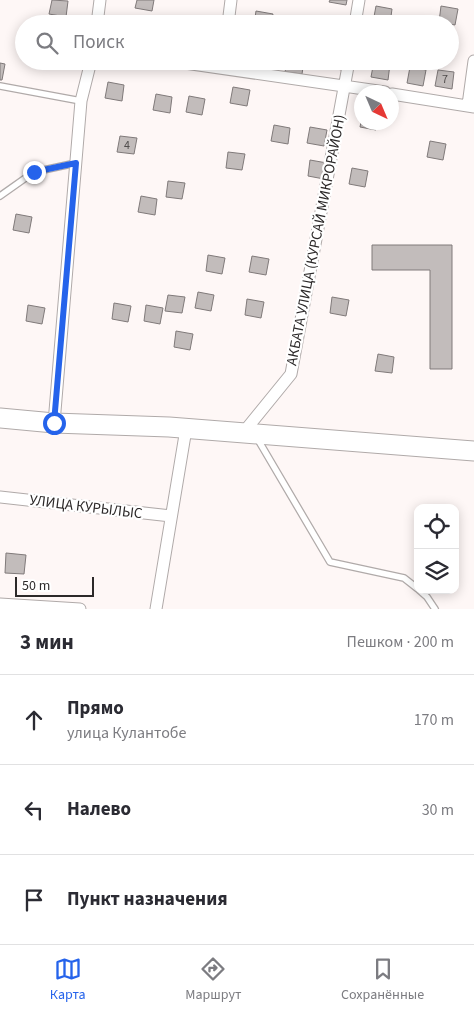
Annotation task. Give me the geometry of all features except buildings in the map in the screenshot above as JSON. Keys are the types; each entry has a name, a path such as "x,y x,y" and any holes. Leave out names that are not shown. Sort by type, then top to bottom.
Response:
{"highway":[{"path":"0,418 54,423 186,429 474,451"}],"street":[{"path":"98,15 100,0"},
{"path":"229,15 231,0"},
{"path":"357,15 360,0"},
{"path":"399,95 471,106 474,62"},
{"path":"54,423 81,101 89,70"},
{"path":"257,70 354,87"},
{"name":"АКБАТА УЛИЦА (КУРСАЙ МИКРОРАЙОН)","path":"249,434 291,374 348,70"},
{"path":"156,609 186,429"},
{"name":"УЛИЦА КУРЫЛЫС","path":"0,497 171,516"},
{"path":"0,604 80,609"}],"lane":[{"path":"0,86 81,101"},
{"path":"0,196 34,172 76,163"},
{"path":"249,434 330,562 404,578 414,587"},
{"path":"423,594 435,609"}],"route":[{"path":"34,172 76,163 54,423"}]}
